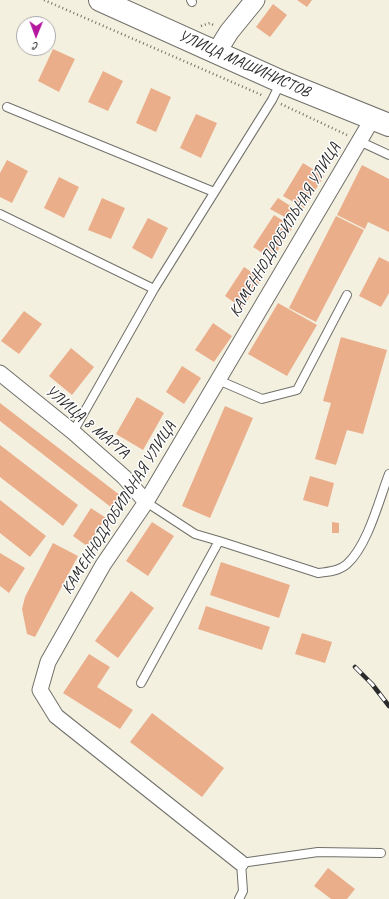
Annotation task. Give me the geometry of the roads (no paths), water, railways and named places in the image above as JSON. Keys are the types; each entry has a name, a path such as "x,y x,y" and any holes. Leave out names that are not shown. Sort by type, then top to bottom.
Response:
{"main road":[{"name":"УЛИЦА МАШИНИСТОВ","path":"100,0 216,53 277,91 381,122"}],"street":[{"path":"216,53 229,32 255,0"},
{"name":"КАМЕННОДРОБИЛЬНАЯ УЛИЦА","path":"241,863 56,716 40,690 48,662 103,565 146,502 359,141 381,122"},
{"name":"УЛИЦА 8 МАРТА","path":"0,373 73,432 124,477 146,502"}],"lane":[{"path":"73,432 154,289 277,91"},
{"path":"7,107 214,192"},
{"path":"359,141 389,155"},
{"path":"0,214 154,289"},
{"path":"218,380 262,399 297,390 347,295"},
{"path":"146,502 195,534 318,573 331,572 347,564 363,542 389,474"},
{"path":"141,683 219,541"},
{"path":"239,899 244,891 241,863 318,852 380,853"}],"railway":[{"path":"355,667 372,684 389,706"}]}
